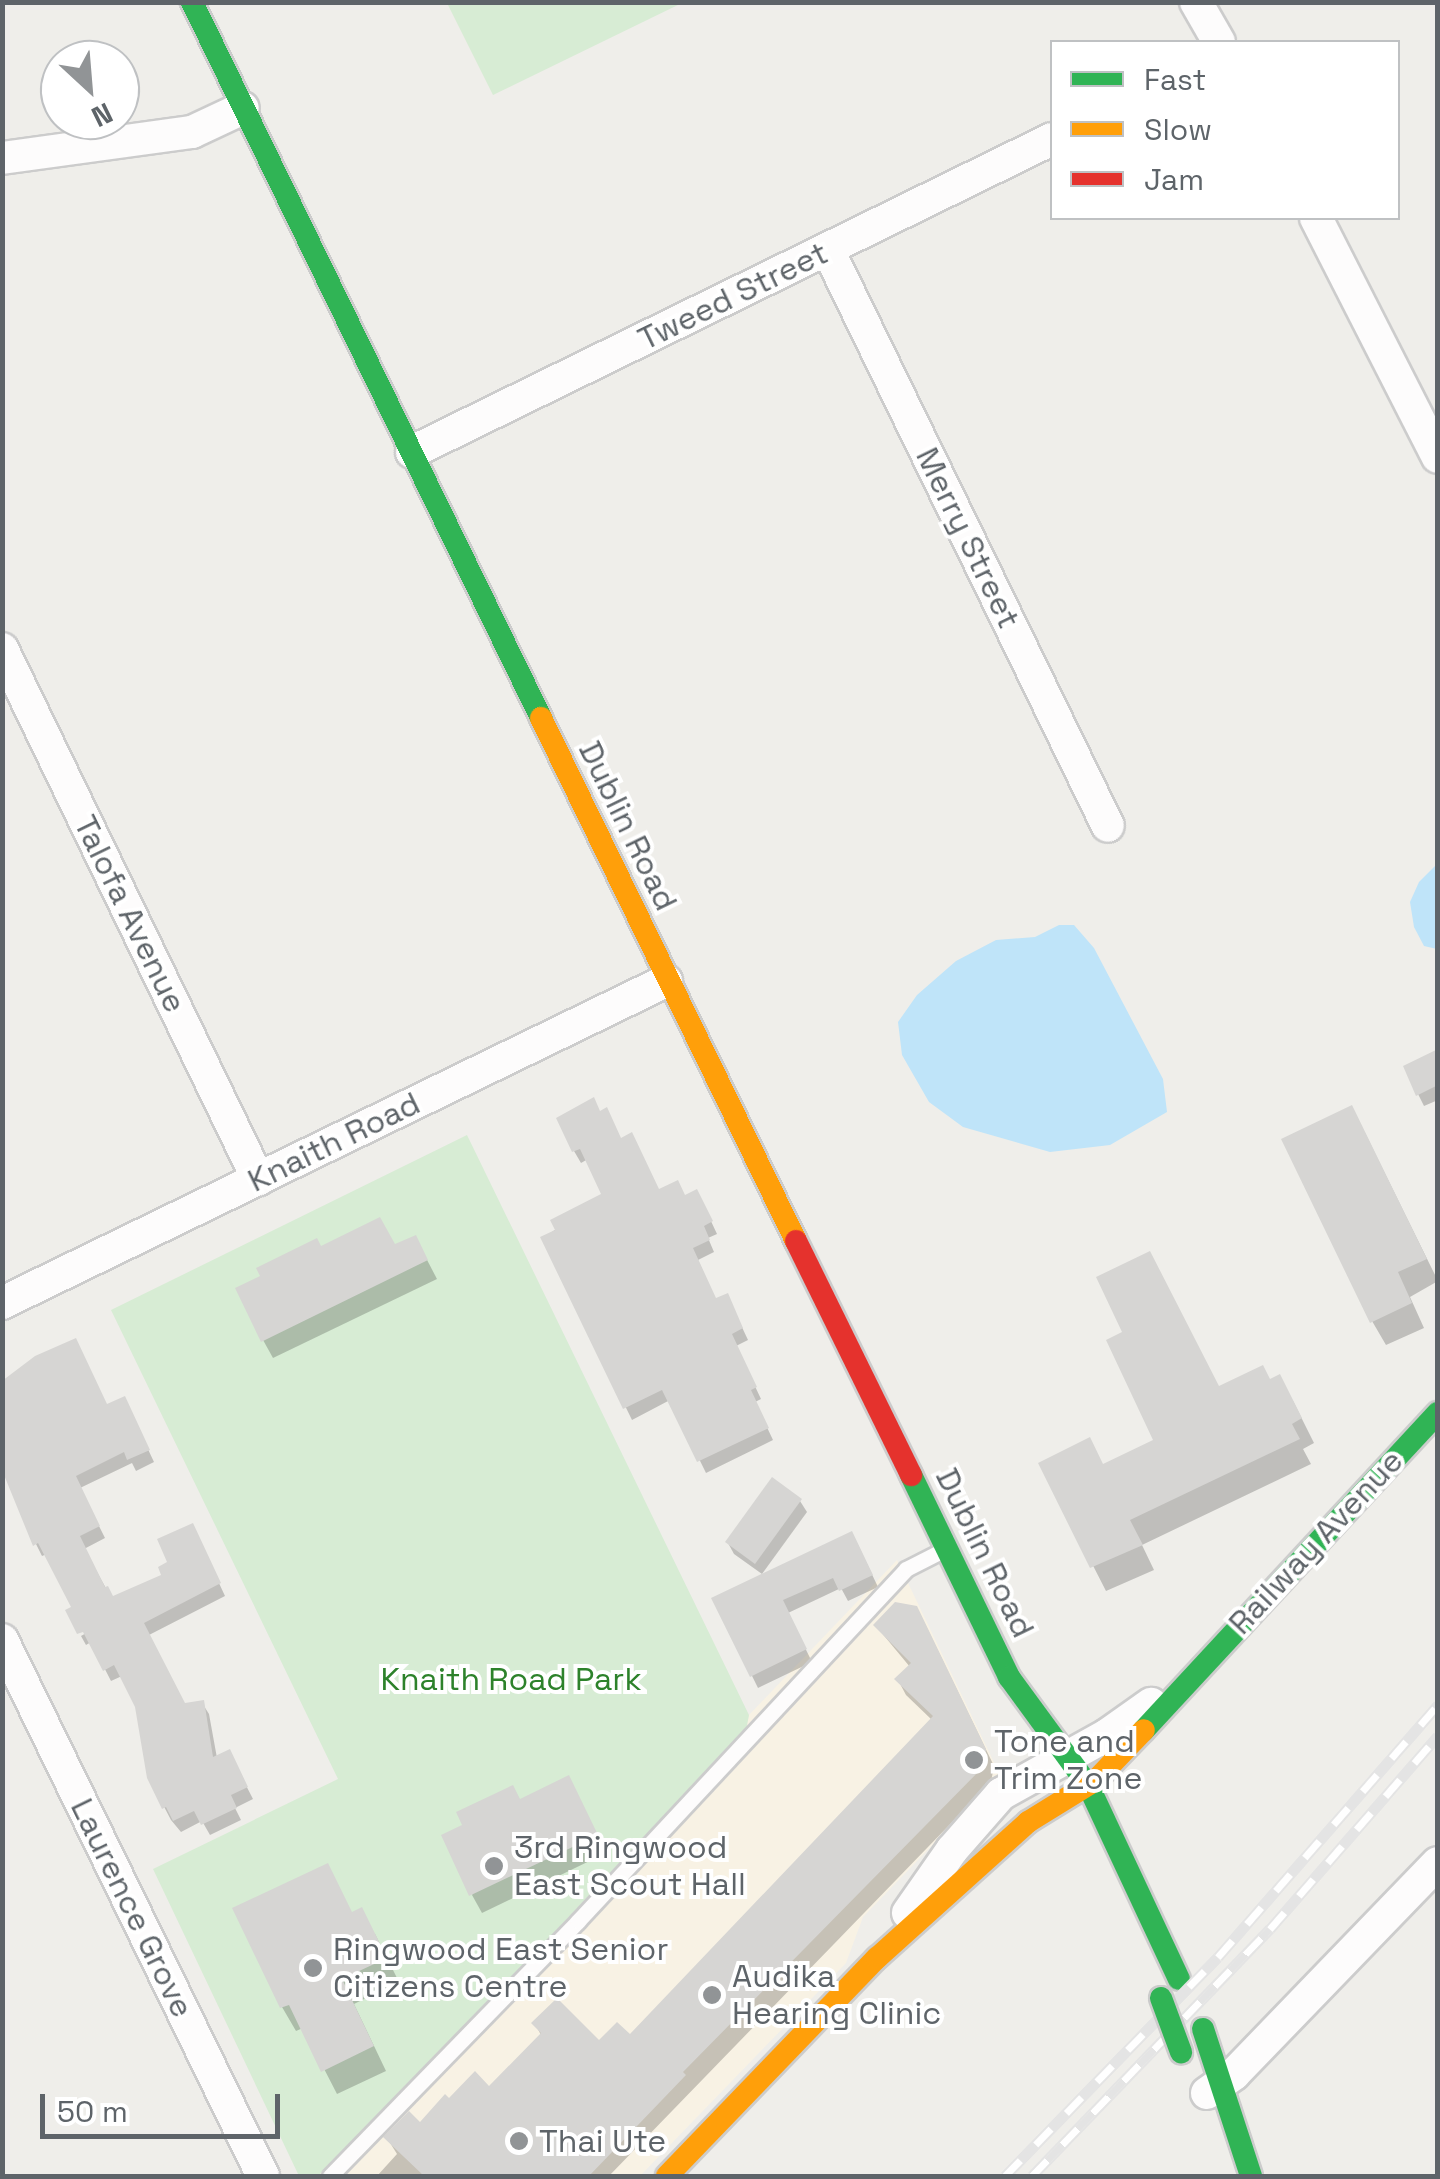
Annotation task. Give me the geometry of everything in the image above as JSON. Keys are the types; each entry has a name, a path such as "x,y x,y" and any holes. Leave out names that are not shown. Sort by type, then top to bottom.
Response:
{"main road":[{"name":"Dublin Road","path":"192,2 666,982 1009,1676 1023,1727 1054,1762 1088,1784 1191,2004 1198,2076"},
{"name":"Railway Avenue","path":"667,2176 878,1958 1028,1822 1088,1784 1123,1754 1194,1672 1438,1413"},
{"name":"Dublin Road","path":"1054,1762 1060,1800 1077,1828"},
{"path":"1111,1891 1136,1943"},
{"name":"Dublin Road","path":"1157,1989 1240,2168"}],"street":[{"path":"1196,2 1218,40"},
{"path":"2,158 192,132 243,108"},
{"name":"Tweed Street","path":"412,452 1050,141"},
{"path":"1317,220 1438,457"},
{"name":"Merry Street","path":"828,250 1108,826"},
{"name":"Talofa Avenue","path":"2,649 258,1179"},
{"name":"Knaith Road","path":"2,1303 666,982"},
{"name":"Laurence Grove","path":"2,1640 262,2176"},
{"name":"Railway Avenue","path":"878,1958 941,1865 1001,1794 1120,1726 1194,1672"},
{"path":"1198,2076 1438,1863"}],"lane":[{"path":"330,2176 578,1921 906,1569 946,1548"}],"shaded area":[{"path":"897,1560 1000,1775 863,1917 846,1963 640,2176 318,2176 744,1736 749,1715"}],"green space":[{"path":"447,3 682,3 493,95"},
{"name":"Knaith Road Park","path":"467,1135 749,1715 745,1736 318,2176 299,2176 153,1869 338,1779 111,1310"}],"water":[{"path":"1437,864 1437,949 1424,946 1414,927 1410,902 1419,882"},
{"path":"1059,925 1074,925 1094,948 1163,1079 1167,1112 1110,1145 1050,1152 963,1127 929,1102 902,1055 898,1022 917,995 956,961 996,940 1035,937"}],"building":[{"path":"1438,1049 1438,1085 1416,1096 1403,1066"},
{"path":"594,1097 600,1111 607,1107 621,1138 632,1132 659,1189 678,1180 685,1195 697,1189 713,1221 704,1226 710,1240 693,1248 716,1298 728,1293 743,1328 732,1334 757,1387 751,1390 769,1428 697,1462 662,1390 623,1409 540,1237 555,1230 550,1220 601,1194 580,1149 572,1152 556,1118"},
{"path":"1352,1105 1427,1259 1398,1272 1412,1303 1370,1323 1281,1139"},
{"path":"380,1217 395,1244 416,1235 428,1260 261,1342 235,1288 260,1276 256,1268 317,1238 321,1246"},
{"path":"1150,1251 1219,1386 1263,1365 1270,1379 1280,1374 1302,1418 1292,1424 1300,1439 1130,1520 1143,1545 1090,1568 1038,1463 1090,1437 1103,1464 1153,1440 1106,1340 1122,1332 1096,1277"},
{"path":"76,1338 107,1404 125,1396 150,1450 127,1460 124,1452 76,1476 100,1526 80,1536 105,1587 113,1596 161,1575 158,1567 167,1562 157,1539 193,1523 221,1583 144,1623 185,1703 204,1700 213,1757 230,1749 248,1787 231,1795 237,1808 201,1825 194,1811 173,1821 166,1807 162,1809 147,1778 135,1707 114,1665 103,1671 83,1632 77,1634 65,1610 71,1607 38,1543 33,1546 2,1470 2,1381 35,1356"},
{"path":"772,1477 802,1499 755,1564 725,1542"},
{"path":"852,1531 873,1575 839,1591 833,1578 783,1600 807,1649 750,1677 711,1598"},
{"path":"895,1602 917,1606 986,1749 984,1766 683,2072 686,2075 589,2176 424,2176 383,2137 409,2111 420,2122 445,2094 449,2098 475,2071 489,2086 541,2033 531,2023 557,1998 599,2040 617,2022 630,2034 933,1716 894,1679 911,1663 873,1625"},
{"name":"3rd Ringwood East Scout Hall","path":"569,1775 598,1835 469,1896 441,1835 462,1825 456,1812 513,1785 520,1799"},
{"name":"Ringwood East Senior Citizens Centre","path":"328,1863 352,1912 362,1907 387,1958 342,1979 374,2046 321,2072 289,2005 280,2008 232,1908"}],"railway":[{"path":"1005,2176 1218,1957 1438,1705"},
{"path":"1032,2176 1270,1929 1438,1736"}],"traffic: fast":[{"path":"192,2 541,718"},
{"path":"1144,1730 1438,1413"},
{"path":"911,1475 1009,1677 1088,1785 1179,1979"},
{"path":"1161,1998 1181,2052"},
{"path":"1203,2029 1251,2176"}],"traffic: slow":[{"path":"541,718 796,1241"},
{"path":"667,2176 877,1958 1028,1822 1096,1780 1144,1730"}],"traffic: jam":[{"path":"796,1241 911,1475"}],"place":[{"name":"Tone and Trim Zone","path":"974,1760"},
{"name":"3rd Ringwood East Scout Hall","path":"494,1866"},
{"name":"Ringwood East Senior Citizens Centre","path":"313,1968"},
{"name":"Audika Hearing Clinic","path":"712,1995"},
{"name":"Thai Ute","path":"519,2141"}]}
